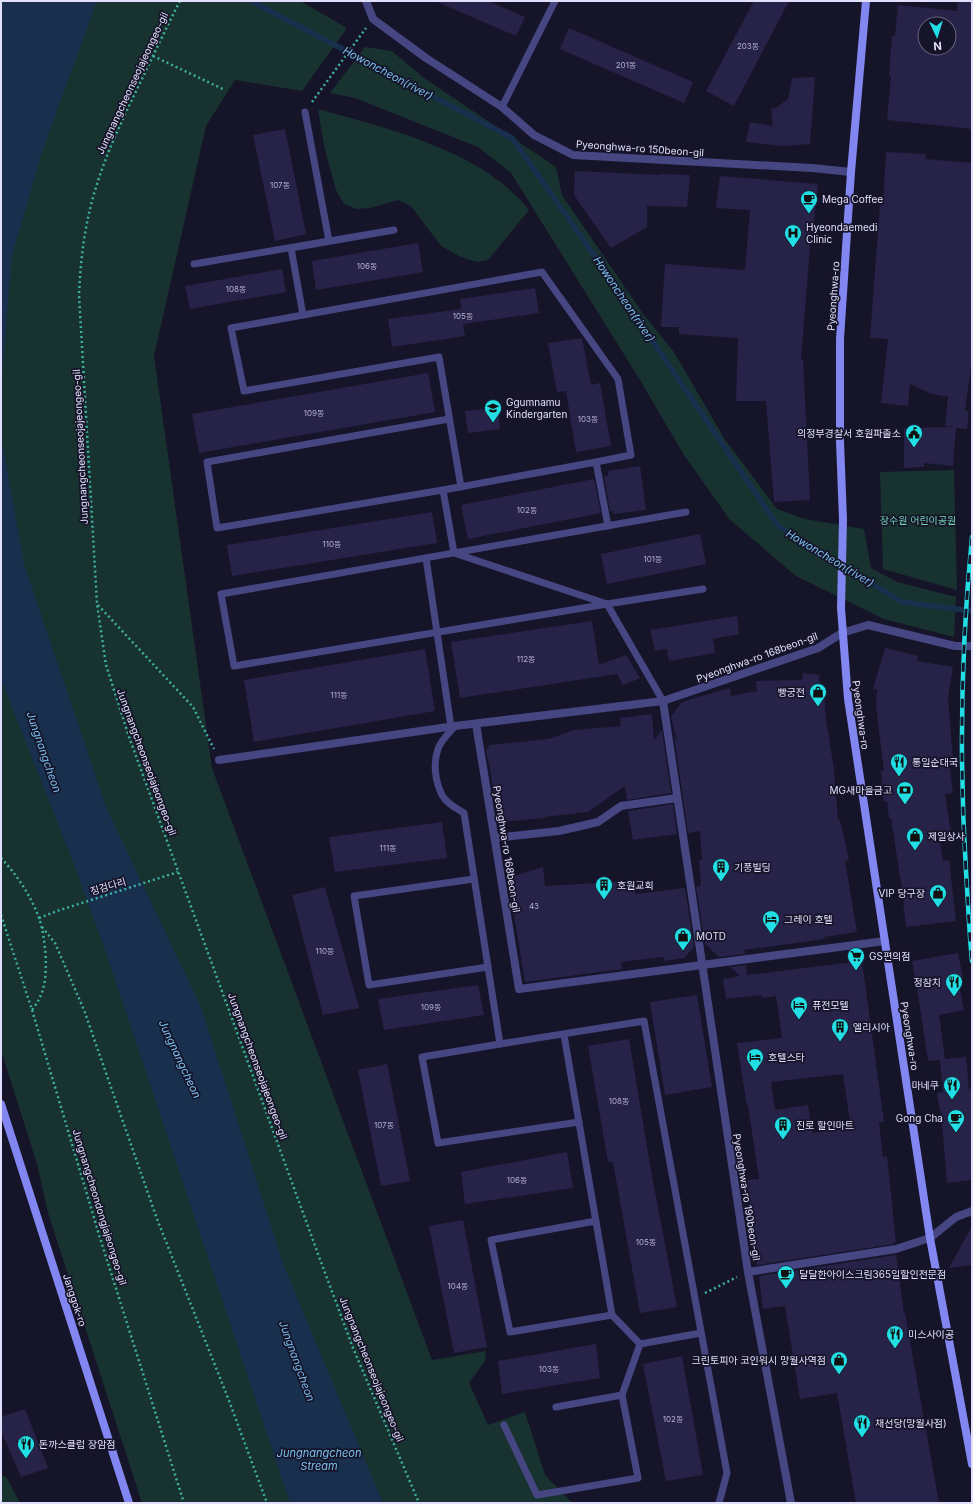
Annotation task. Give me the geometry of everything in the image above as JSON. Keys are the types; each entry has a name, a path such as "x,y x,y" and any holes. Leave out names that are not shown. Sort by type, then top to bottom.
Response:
{"main road":[{"name":"Pyeonghwa-ro","path":"866,1 840,339 840,441 843,520 841,608 842,634 848,699 930,1238 972,1464"},
{"name":"Janggok-ro","path":"1,1104 129,1503"}],"street":[{"name":"Pyeonghwa-ro 150beon-gil","path":"366,1 373,19 426,58 502,107 534,135 574,155 812,168 852,172"},
{"name":"Pyeonghwa-ro 168beon-gil","path":"885,941 519,989 476,724 663,701 818,648 842,634 868,625 955,646 972,646"},
{"name":"Pyeonghwa-ro 190beon-gil","path":"663,701 748,1272 896,1249 930,1238"},
{"path":"219,760 453,726 476,724"},
{"path":"495,838 559,831 598,822 621,806 677,798"},
{"path":"930,1238 956,1217 972,1211"},
{"path":"748,1272 791,1503"}],"lane":[{"path":"502,107 555,1"},
{"path":"305,112 329,241"},
{"path":"194,264 329,241 394,230 291,248 303,315"},
{"path":"449,419 207,462 217,528 461,487 631,455 618,378 542,272 231,328 244,391 439,356 461,487"},
{"path":"596,462 608,526"},
{"path":"443,490 454,553"},
{"path":"686,512 221,594 234,666 703,589"},
{"path":"454,553 607,604 663,701"},
{"path":"426,558 453,726 438,748 436,769 442,796 449,804 464,813 500,1044"},
{"path":"474,879 354,896 369,985 488,967"},
{"path":"579,1122 438,1143 422,1057 644,1021 727,1473 718,1503"},
{"path":"564,1035 612,1315 640,1344"},
{"path":"596,1221 491,1240 510,1332 612,1315"},
{"path":"640,1344 701,1333"},
{"path":"504,1425 537,1495 638,1478 622,1395 640,1344"},
{"path":"556,1407 622,1395"}],"path":[{"name":"Jungnangcheonseojajeongeo-gil","path":"180,1 117,130 100,173 86,228 81,263 79,295 97,604 101,639 112,686 178,872 353,1348 419,1503"},
{"path":"305,112 362,33"},
{"path":"153,56 225,90"},
{"path":"97,604 193,707 219,760"},
{"path":"1,858 16,875 39,918 42,927 45,968 44,984 40,1000 32,1010"},
{"name":"징검다리","path":"39,918 57,910 178,872"},
{"name":"Jungnangcheondongjajeongeo-gil","path":"1,915 32,1010 100,1238 184,1503"},
{"path":"42,927 55,944 84,1010 157,1219 228,1398 267,1503"},
{"path":"695,1299 748,1272"}],"green space":[{"path":"1,1 300,1 347,28 302,91 235,80 206,126 154,356 212,768 432,1360 486,1351 485,1361 469,1383 488,1425 525,1412 545,1475 572,1503 142,1503 48,1213 37,1164 1,1050"},
{"path":"365,47 392,51 424,78 556,167 562,195 644,315 674,352 724,438 777,509 805,519 864,529 871,568 897,582 956,597 954,637 884,619 796,576 730,520 684,455 640,380 511,173 478,147 355,98 330,93"},
{"path":"318,109 374,124 432,144 460,157 486,172 510,190 529,210 488,260 477,262 461,257 441,246 411,206 398,200 370,208 356,209 344,204 336,190 324,146"},
{"name":"장수원 어린이공원","path":"954,470 957,590 883,569 880,472"},
{"path":"1,1474 7,1478 20,1503 1,1503"}],"water":[{"path":"1,1 97,1 43,149 12,256 1,388"},
{"name":"Jungnangcheon Stream","path":"1,435 24,564 106,807 201,1007 284,1266 383,1503 290,1503 104,947 73,862 1,679"}],"building":[{"path":"435,1 488,1 525,17 516,36"},
{"path":"754,1 789,1 734,106 706,91"},
{"path":"958,1 972,1 972,129 887,120 891,76 889,76 892,36 895,36 898,5 957,11"},
{"path":"569,28 693,82 684,103 560,49"},
{"path":"815,77 810,144 782,146 746,142 750,122 773,126 771,109 776,108 788,99 792,78"},
{"path":"285,129 306,234 275,241 253,135"},
{"path":"886,152 926,154 925,159 972,163 972,357 965,411 969,411 967,429 956,428 953,466 924,463 924,467 904,468 904,428 955,427 945,426 948,397 932,394 910,384 908,406 881,403 888,339 870,338 880,205 883,206"},
{"path":"575,171 690,175 687,207 647,206 647,227 611,248 574,195"},
{"path":"720,176 818,184 814,221 812,221 801,360 803,360 810,500 774,502 766,401 736,401 738,338 679,334 679,327 661,327 665,264 745,270 750,210 716,208"},
{"path":"418,243 423,272 316,290 312,261"},
{"path":"282,269 286,292 190,309 185,286"},
{"path":"535,288 539,313 463,324 465,336 392,347 388,319 461,309 460,299"},
{"path":"582,338 591,385 600,383 611,446 576,452 566,391 557,392 548,343"},
{"path":"428,373 435,412 199,453 192,414"},
{"path":"498,408 500,429 468,433 465,411"},
{"path":"640,466 646,510 613,514 613,511 610,511 604,477 608,476 608,471"},
{"path":"594,479 601,513 468,539 461,505"},
{"path":"432,512 437,543 232,576 227,545"},
{"path":"700,534 706,564 607,584 601,554"},
{"path":"737,616 739,634 713,639 715,653 669,661 667,649 655,651 650,630"},
{"path":"592,621 599,665 626,655 640,678 623,685 617,674 460,698 451,642"},
{"path":"885,648 918,656 917,661 953,667 948,698 953,760 949,760 953,793 945,794 951,833 939,835 943,861 949,860 956,921 906,927 904,902 891,818 889,818 887,801 884,802 881,771 884,771 876,706 877,689 873,689"},
{"path":"425,649 435,711 254,742 244,680"},
{"path":"803,673 819,675 820,692 824,694 826,719 834,769 838,820 840,820 849,860 845,861 857,932 824,937 825,939 744,950 745,954 719,957 705,944 696,887 701,886 699,860 702,860 700,831 688,833 674,736 677,741 671,717 681,703 691,699 730,688 731,696 757,691 756,681 802,680"},
{"path":"652,714 654,740 662,730 671,793 627,800 625,786 588,812 544,817 545,818 498,822 486,750 490,745 549,739 574,730 621,726 620,718"},
{"path":"673,804 677,834 633,840 628,811"},
{"path":"442,822 447,858 335,872 329,837"},
{"path":"543,867 545,886 635,881 636,894 685,888 694,947 684,958 664,961 664,957 621,962 622,969 525,982 508,878"},
{"path":"325,887 359,1008 323,1015 292,895"},
{"path":"958,953 963,978 958,979 964,1010 939,1015 945,1059 966,1057 969,1089 972,1089 972,1180 947,1183 941,1112 937,1093 943,1092 940,1060 928,1061 912,961"},
{"path":"862,961 884,1122 879,1122 883,1157 887,1156 896,1242 894,1242 894,1244 757,1265 747,1180 759,1179 737,1043 782,1038 776,996 762,998 761,995 726,999 723,979 740,976 730,967 746,965 747,975","holes":["843,1074 851,1128 812,1133 808,1105 775,1110 771,1082"]},
{"path":"478,985 484,1015 384,1030 378,999"},
{"path":"697,995 712,1087 665,1095 650,1002"},
{"path":"629,1039 651,1171 677,1307 640,1313 613,1162 608,1162 588,1046"},
{"path":"387,1064 410,1181 381,1186 358,1070"},
{"path":"567,1152 573,1188 465,1204 461,1172"},
{"path":"463,1220 487,1347 454,1353 429,1226"},
{"path":"972,1226 972,1265 949,1268"},
{"path":"896,1255 904,1313 939,1503 856,1503 837,1393 800,1399 785,1306 763,1309 759,1276"},
{"path":"596,1344 600,1378 502,1394 498,1361"},
{"path":"682,1356 703,1475 666,1481 643,1364"},
{"path":"25,1409 48,1468 21,1477 1,1431 1,1417"}],"waterway":[{"name":"Howoncheon(river)","path":"251,1 512,138 601,265 778,526 902,602 972,611"}],"railway":[{"path":"972,537 965,620 962,704 962,787 972,961"}],"place":[{"name":"Mega Coffee","path":"809,214"},
{"name":"Hyeondaemedi Clinic","path":"793,248"},
{"name":"Ggumnamu Kindergarten","path":"493,423"},
{"name":"의정부경찰서 호원파출소","path":"914,448"},
{"name":"빵궁전","path":"818,707"},
{"name":"통일순대국","path":"899,777"},
{"name":"MG새마을금고","path":"905,805"},
{"name":"제일상사","path":"915,851"},
{"name":"기풍빌딩","path":"721,882"},
{"name":"호원교회","path":"604,900"},
{"name":"VIP 당구장","path":"938,908"},
{"name":"그레이 호텔","path":"771,934"},
{"name":"MOTD","path":"683,951"},
{"name":"GS편의점","path":"856,971"},
{"name":"정참치","path":"954,997"},
{"name":"퓨전모텔","path":"799,1020"},
{"name":"엘리시아","path":"840,1042"},
{"name":"호텔스타","path":"755,1072"},
{"name":"마네쿠","path":"952,1100"},
{"name":"Gong Cha","path":"956,1133"},
{"name":"진로 할인마트","path":"783,1140"},
{"name":"달달한아이스크림365일할인전문점","path":"786,1289"},
{"name":"미스사이공","path":"895,1349"},
{"name":"크린토피아 코인워시 망월사역점","path":"839,1375"},
{"name":"채선당(망월사점)","path":"862,1438"},
{"name":"돈까스클럽 장암점","path":"26,1459"}],"water label":[{"name":"Jungnangcheon","path":"44,752"},
{"name":"Jungnangcheon","path":"180,1059"},
{"name":"Jungnangcheon","path":"297,1361"}]}
